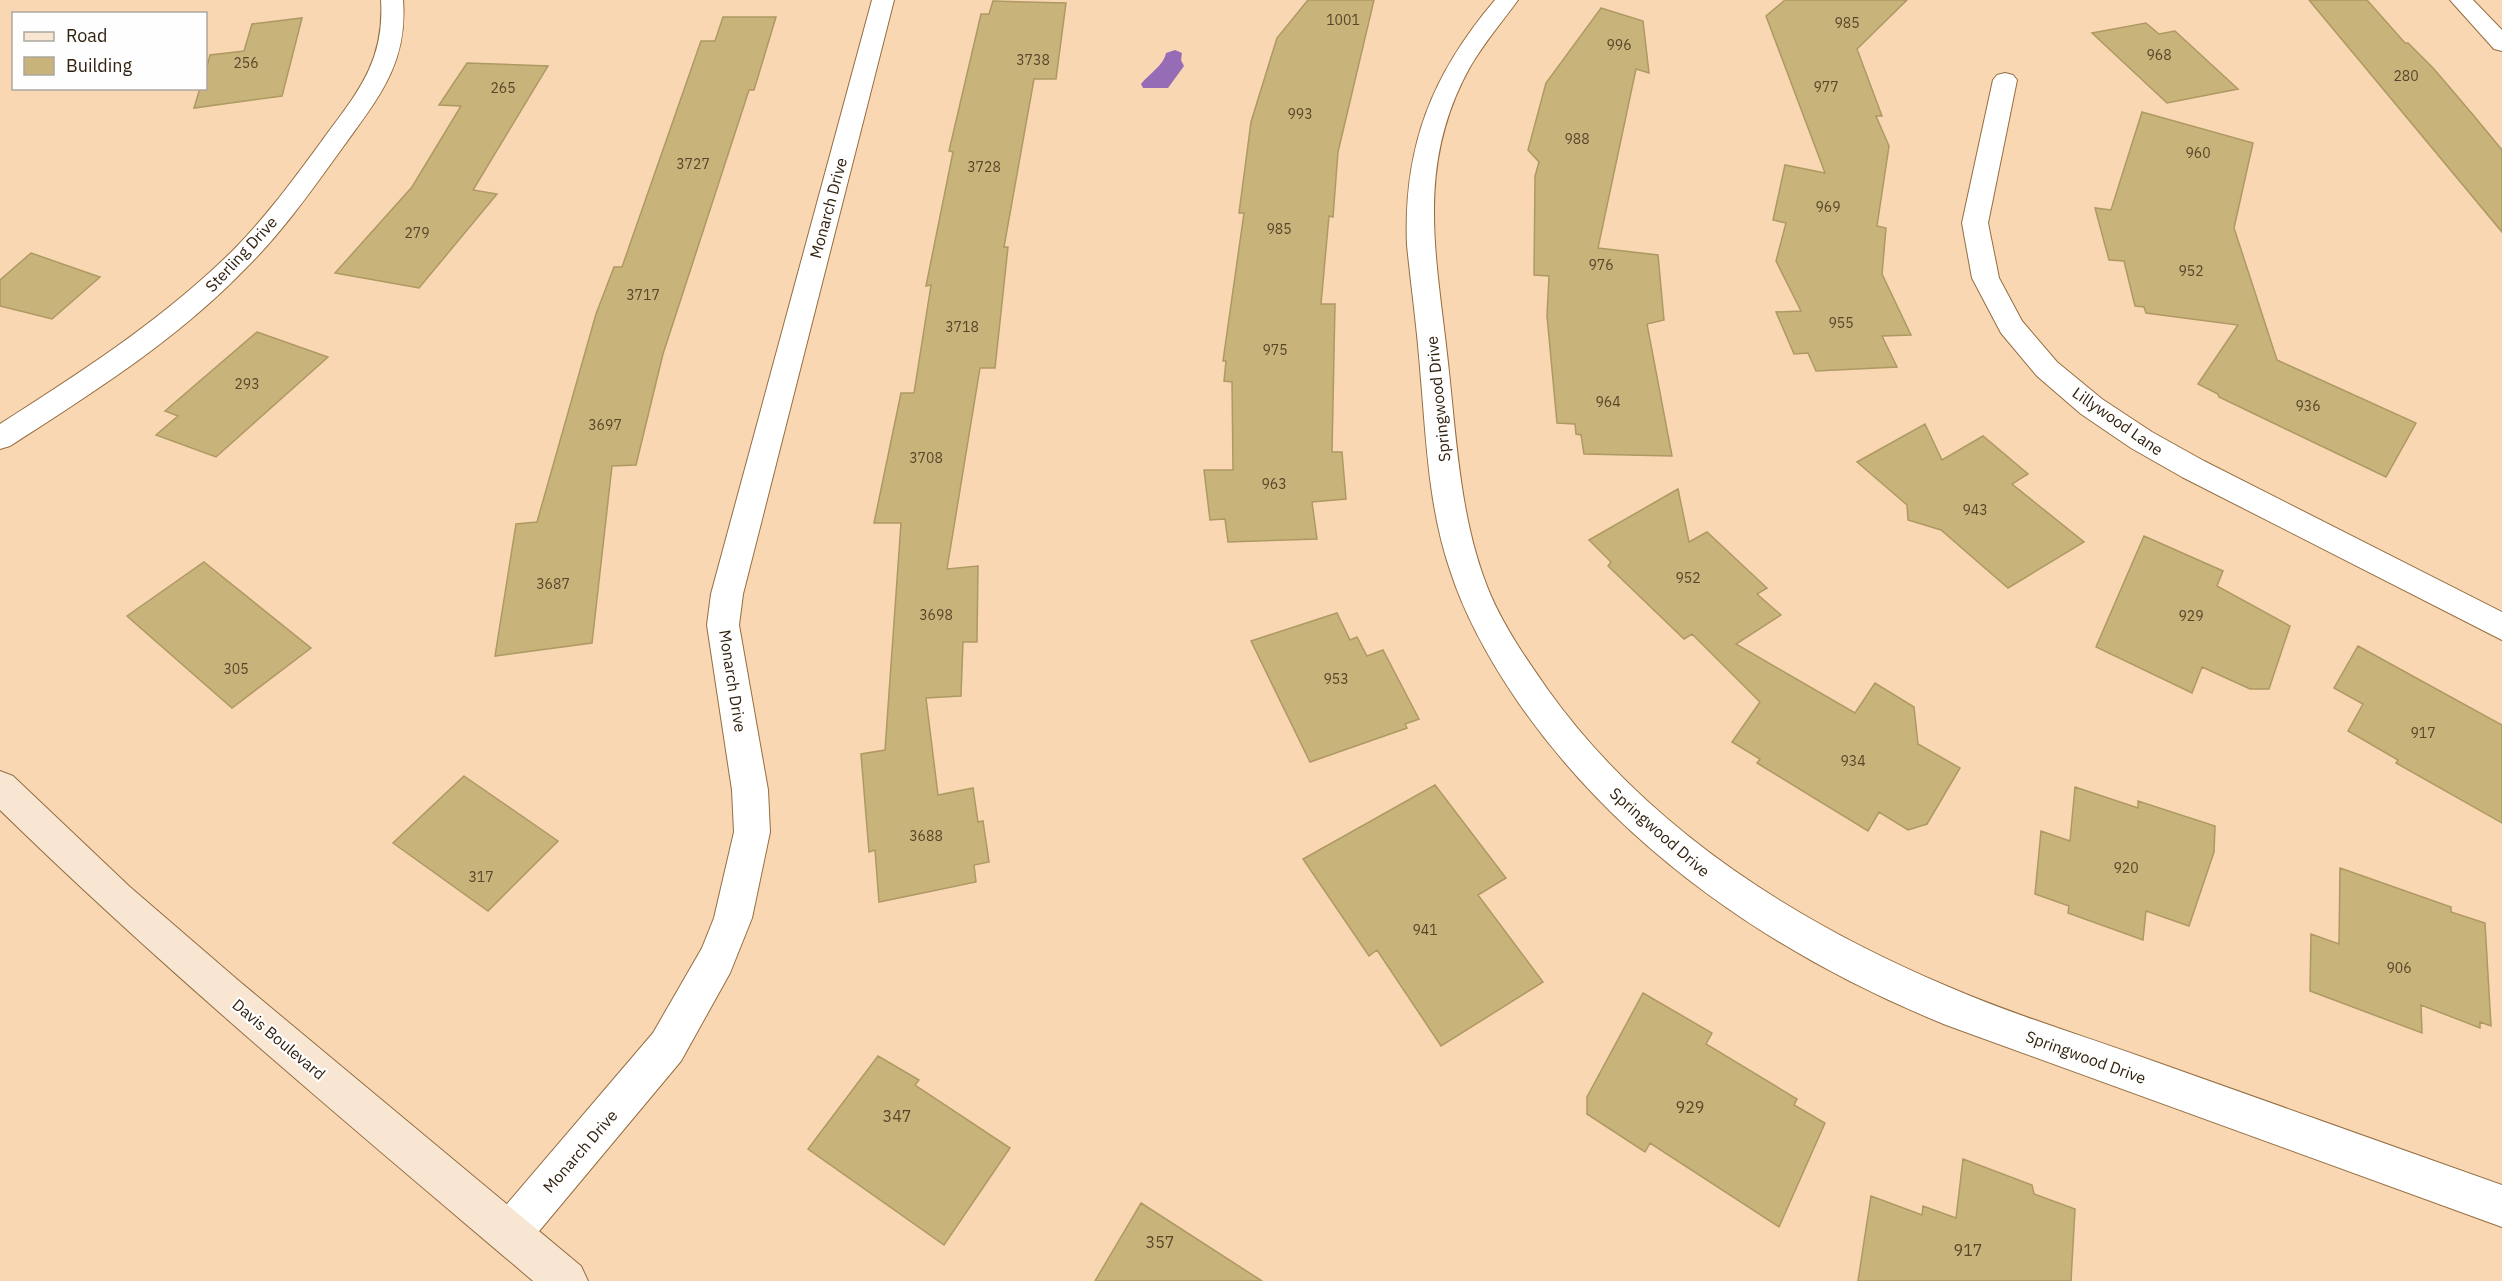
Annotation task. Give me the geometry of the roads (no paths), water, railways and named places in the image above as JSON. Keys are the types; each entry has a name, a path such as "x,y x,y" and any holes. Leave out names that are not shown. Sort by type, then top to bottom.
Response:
{"street":[{"name":"Sterling Drive","path":"0,438 140,345 188,307 234,265 269,227 376,82 386,63 390,45 392,0"},
{"name":"Monarch Drive","path":"510,1233 667,1047 716,960 733,918 752,832 750,790 723,625 727,594 883,0"},
{"name":"Springwood Drive","path":"1507,0 1450,80 1435,116 1420,191 1423,268 1450,504 1461,555 1480,605 1505,655 1536,705 1577,756 1626,807 1683,856 1747,902 1818,946 1887,981 1946,1006 2502,1206"},
{"path":"2461,0 2502,44"},
{"name":"Lillywood Lane","path":"2005,81 1975,223 1976,242 1980,264 1990,287 2015,330 2032,352 2080,397 2138,439 2502,627"},
{"name":"Davis Boulevard","path":"0,787 117,899 225,994 566,1281"}]}
